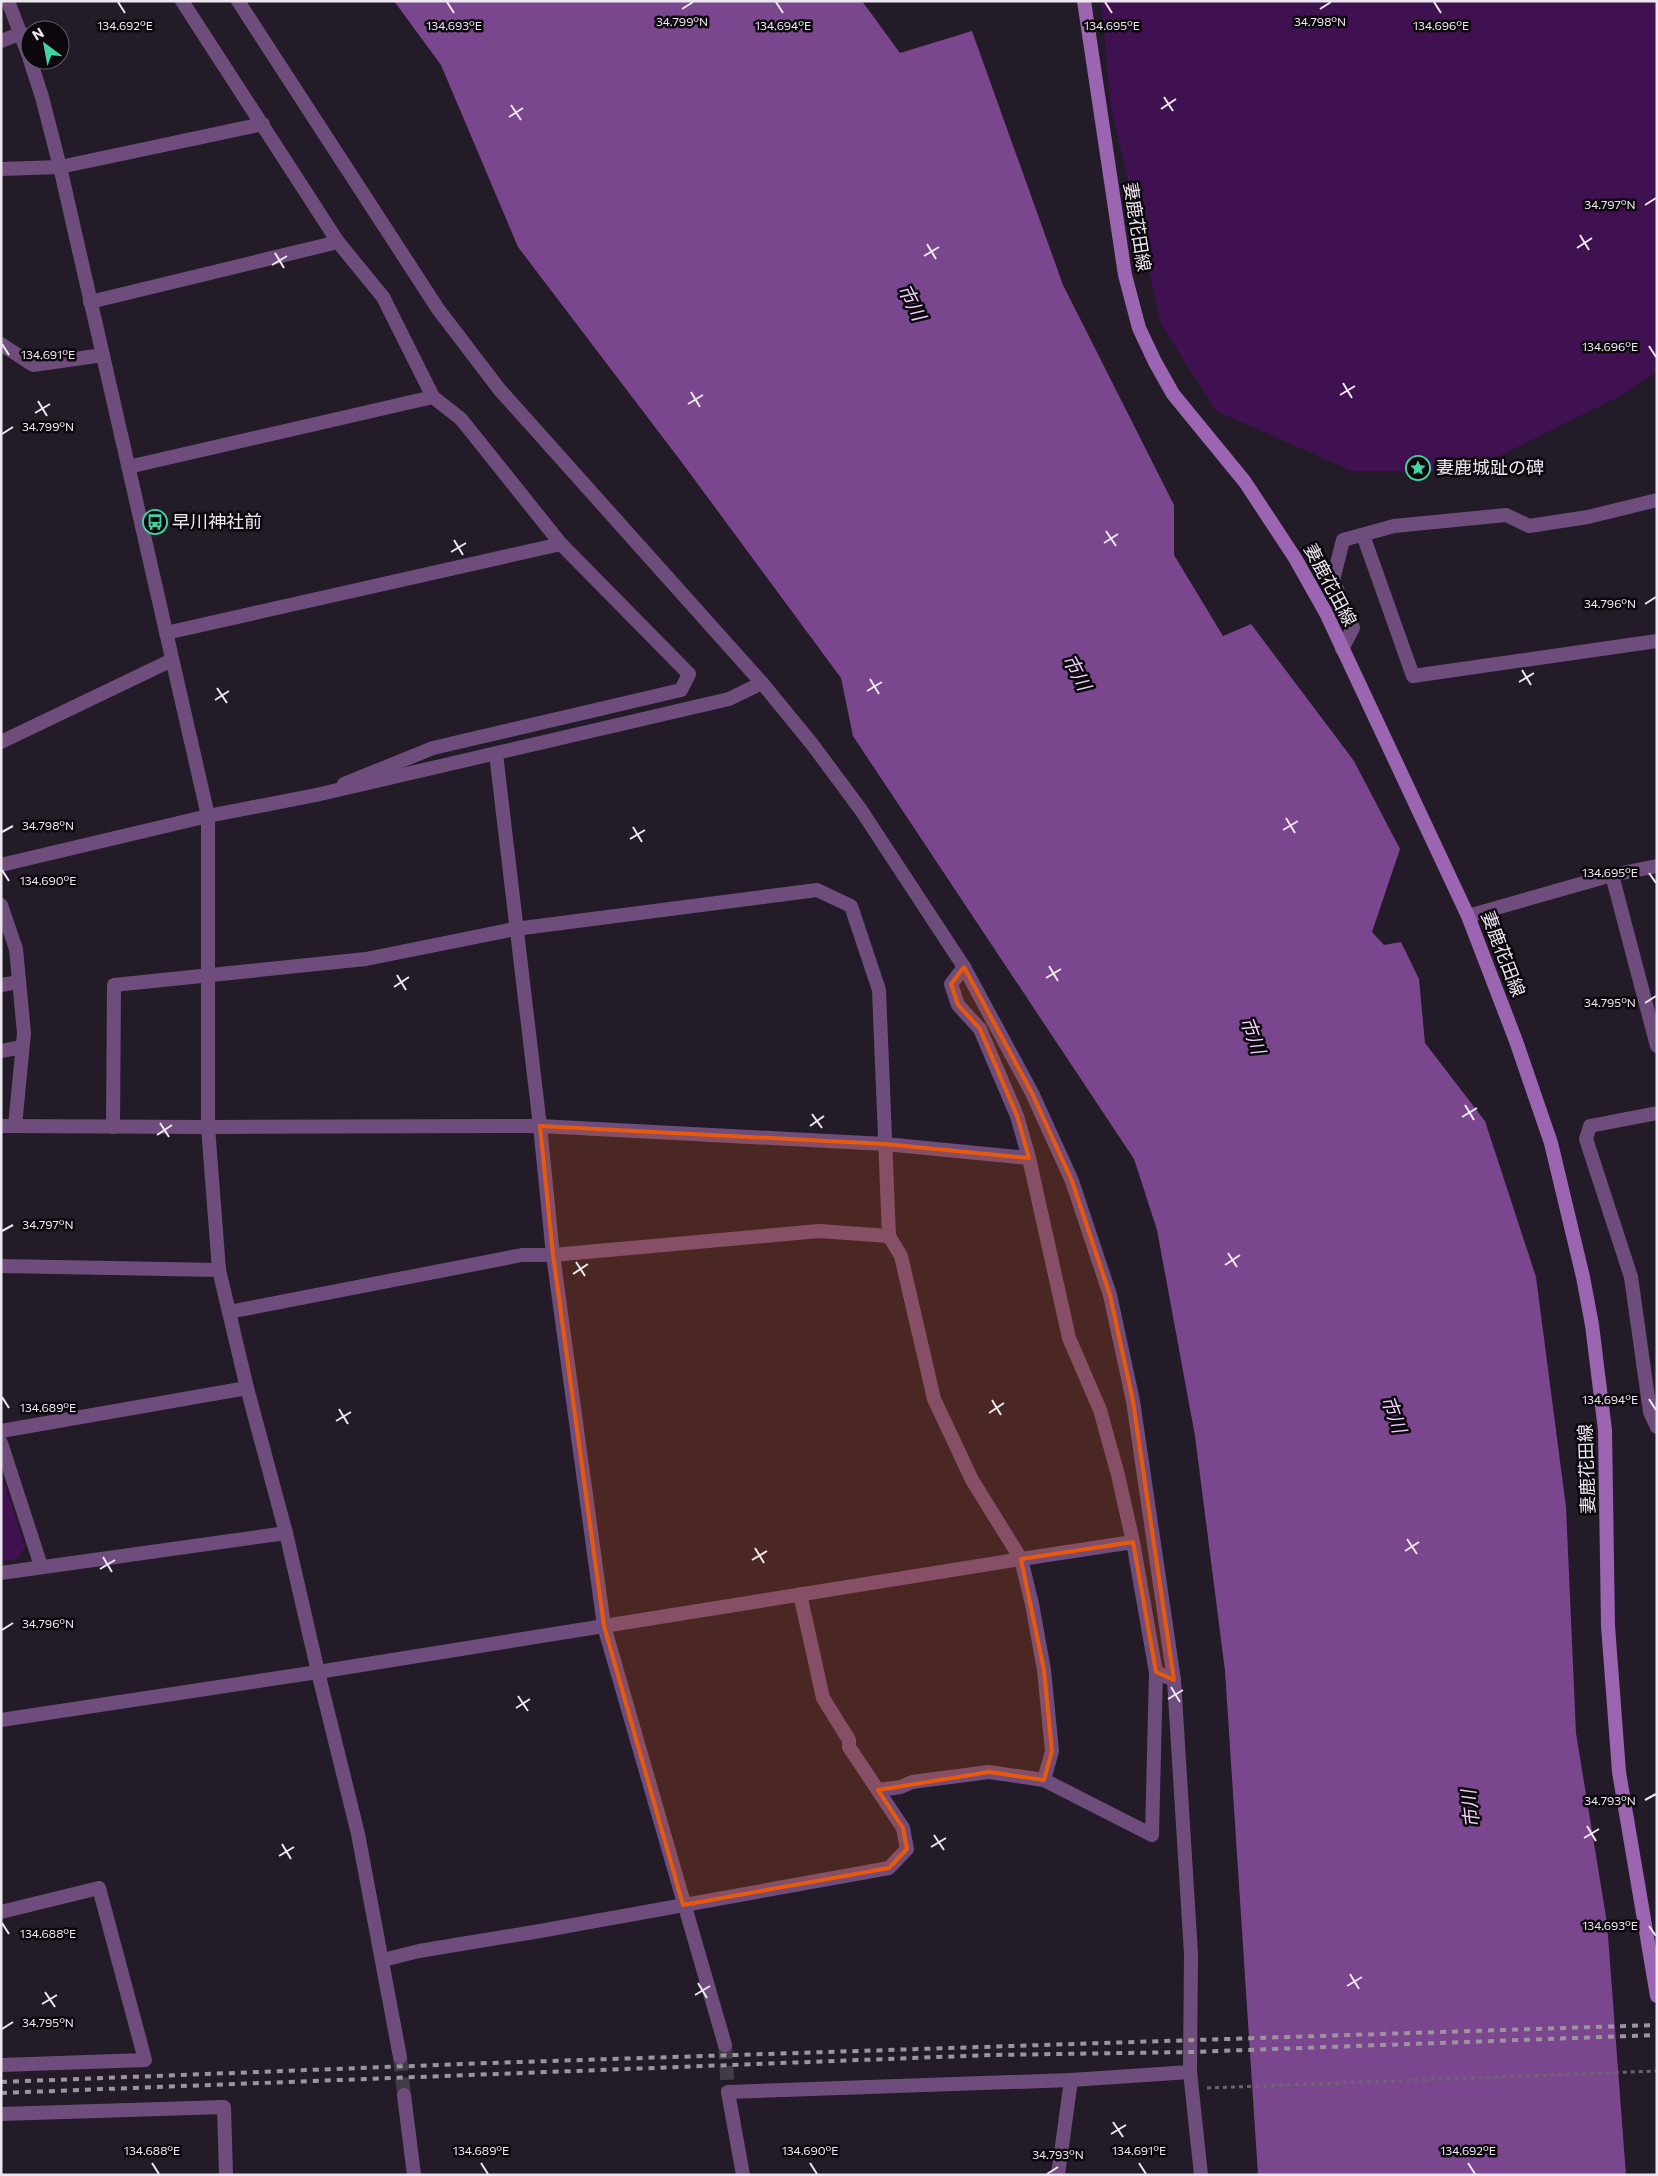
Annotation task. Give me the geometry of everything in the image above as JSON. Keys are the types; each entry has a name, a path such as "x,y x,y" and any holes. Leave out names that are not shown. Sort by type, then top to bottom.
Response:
{"main road":[{"name":"妻鹿花田線","path":"1084,1 1124,275 1139,328 1173,394 1245,482 1295,558 1326,613 1468,916 1516,1041 1551,1143 1583,1276 1592,1325 1605,1430 1608,1626 1619,1772 1657,1996"}],"street":[{"path":"8,1 20,28"},
{"path":"182,1 338,242 383,297 433,397 460,420 561,544 688,674 681,690 433,748 316,795"},
{"path":"238,1 438,309 499,389 762,683 812,744 861,810 964,967 1032,1093 1072,1181 1110,1295 1133,1401 1174,1680 1191,1954 1190,2072 1201,2175"},
{"path":"1,41 20,34"},
{"path":"33,70 60,167 208,816 208,1128 219,1270 247,1388 286,1532 358,1834 400,2057"},
{"path":"1,169 60,167 263,124"},
{"path":"90,302 338,242"},
{"path":"1,344 33,365 103,355"},
{"path":"128,467 433,397"},
{"path":"1342,648 1353,628 1333,580 1343,540 1394,526 1506,515 1529,526 1588,517 1657,500"},
{"path":"1363,535 1413,676 1657,641"},
{"path":"166,633 561,544"},
{"path":"1,742 172,660"},
{"path":"1,865 208,816 316,795 496,754 729,699 762,683"},
{"path":"496,754 515,929 540,1126 552,1255 604,1626 725,2046"},
{"path":"1468,916 1612,875 1657,866"},
{"path":"1612,875 1657,1046"},
{"path":"113,1127 114,986 366,959 515,929 817,890 851,906 879,990 888,1236 901,1256 934,1399 972,1480 1021,1558 1032,1604 1044,1670 1052,1751 1044,1780"},
{"path":"1,905 16,949 24,1033 8,1126 208,1128 540,1126 885,1144 1029,1158"},
{"path":"878,1790 901,1787 912,1782 989,1772 1044,1780 1152,1835 1156,1672 1133,1542 1100,1410 1069,1338 1029,1158 1017,1116 980,1029 958,1005 952,984 964,967"},
{"path":"1,985 19,982"},
{"path":"1,1051 22,1047"},
{"path":"1657,1113 1590,1126 1586,1138 1631,1277 1650,1412 1657,1426"},
{"path":"229,1312 522,1254 552,1255 819,1231 888,1236"},
{"path":"1,1266 219,1270"},
{"path":"1,1431 247,1388"},
{"path":"1,1443 41,1566"},
{"path":"1,1573 286,1532"},
{"path":"1,1720 318,1672 1021,1558 1133,1542"},
{"path":"383,1960 420,1950 540,1931 889,1868 907,1850 903,1828 849,1747 849,1740 823,1698 800,1594"},
{"path":"1156,1672 1174,1680"},
{"path":"1,1912 99,1888 145,2060 1,2065"},
{"path":"743,2175 728,2092 1071,2080 1190,2072"},
{"path":"1058,2175 1071,2080"},
{"path":"404,2095 414,2175"},
{"path":"1,2114 224,2106 226,2175"}],"path":[{"path":"1191,2089 1657,2071"}],"highlighted area":[{"path":"964,967 1032,1093 1072,1181 1110,1295 1133,1401 1174,1680 1156,1672 1133,1542 1021,1559 1044,1670 1052,1751 1044,1780 989,1772 878,1790 903,1828 907,1849 889,1868 683,1905 604,1626 553,1255 540,1126 885,1144 1029,1158 1017,1116 980,1029 958,1005 951,984"}],"shaded area":[{"path":"1101,1 1657,1 1657,371 1622,395 1469,471 1352,471 1216,411 1161,324 1111,107"},
{"path":"1,1472 25,1547 17,1559 1,1562"}],"water":[{"name":"市川","path":"394,1 862,1 900,53 972,31 1063,285 1174,505 1174,555 1223,636 1251,624 1354,761 1400,849 1372,932 1384,945 1401,942 1419,979 1425,1043 1485,1121 1536,1277 1566,1507 1576,1733 1607,1923 1626,2175 1258,2175 1225,1671 1195,1436 1157,1230 1134,1159 853,736 841,678 680,460 518,247 441,65"}],"tunnel":[{"path":"725,2045 728,2092"},
{"path":"400,2057 404,2095"}],"railway":[{"path":"1,2082 489,2063 1657,2025"},
{"path":"1,2093 991,2055 1191,2052 1657,2035"}],"place":[{"name":"妻鹿城趾の碑","path":"1418,468"},
{"name":"早川神社前","path":"155,522"}]}
